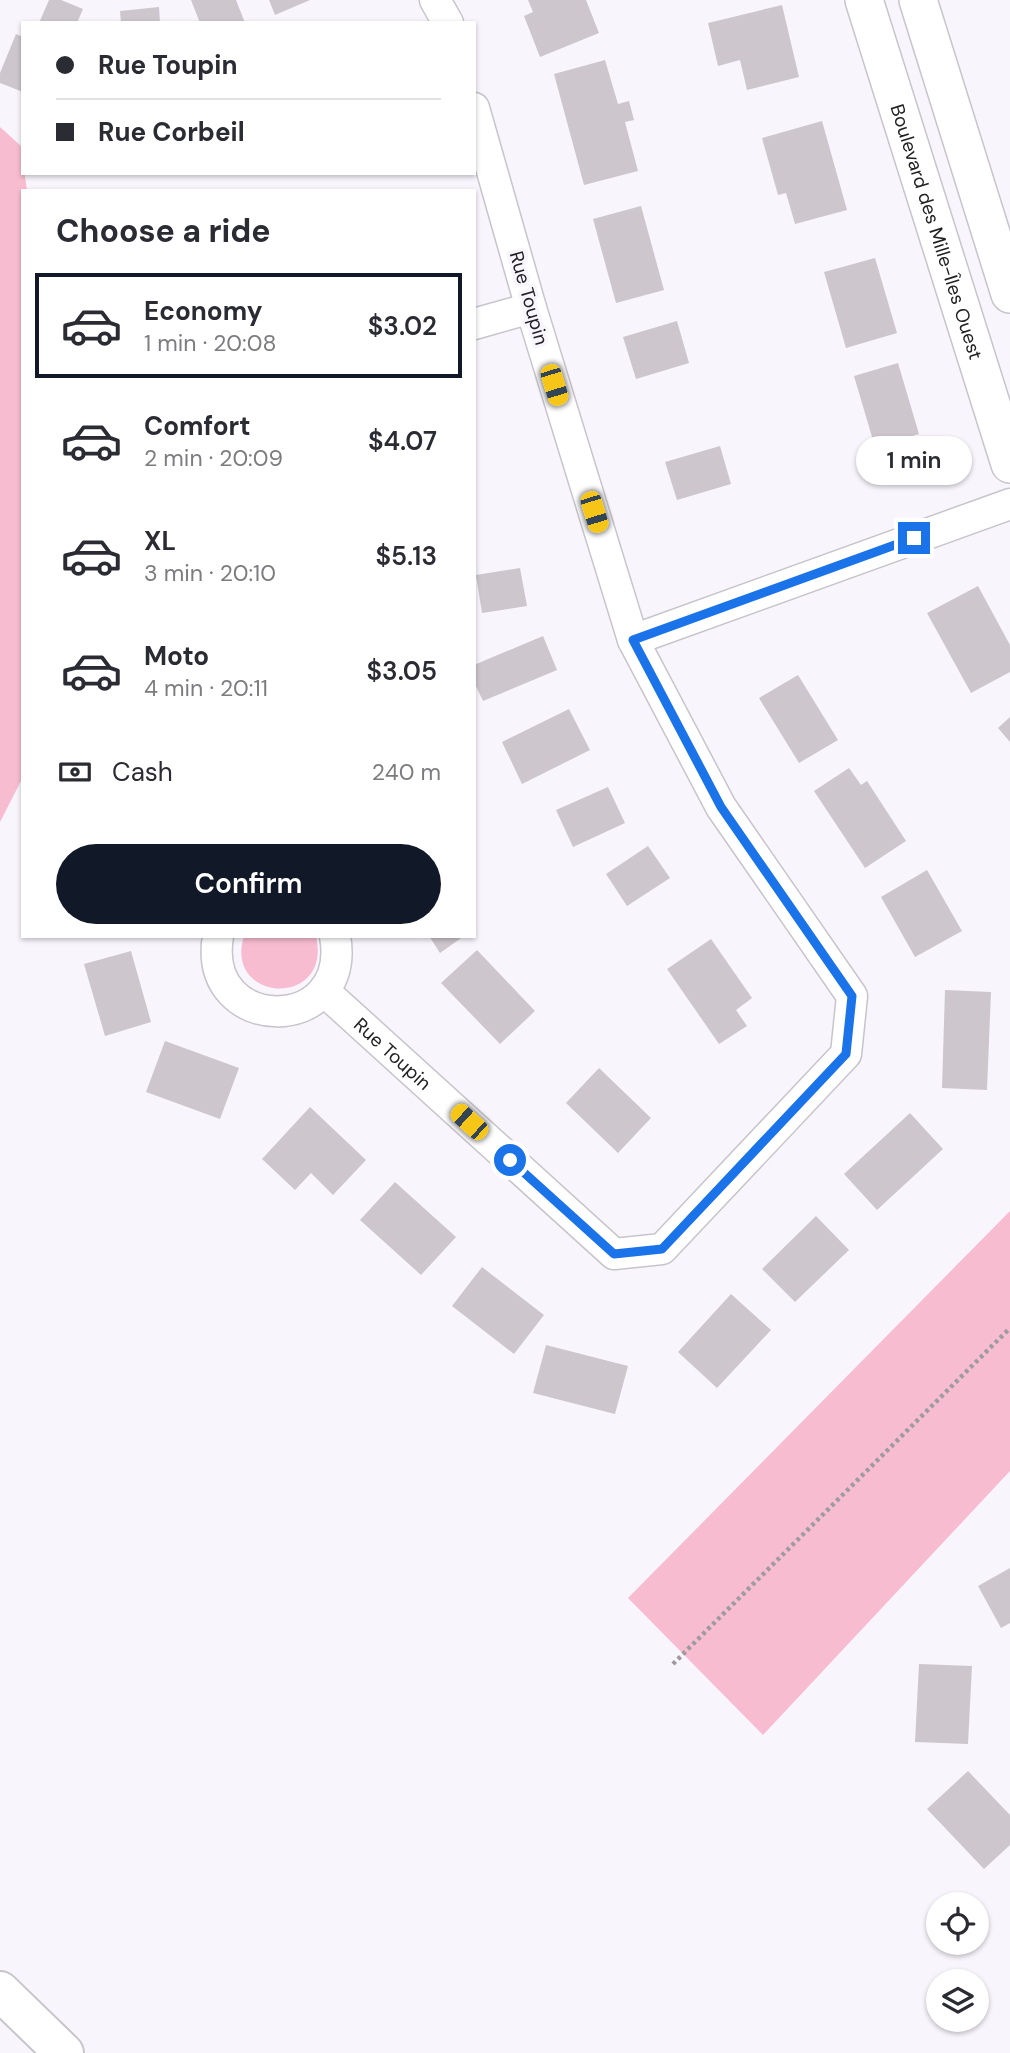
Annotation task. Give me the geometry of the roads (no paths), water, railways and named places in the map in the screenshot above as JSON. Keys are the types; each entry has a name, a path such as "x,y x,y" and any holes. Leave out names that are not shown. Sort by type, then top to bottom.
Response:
{"highway":[{"path":"0,1991 64,2053"}],"street":[{"path":"435,0 447,21"},
{"name":"Boulevard des Mille-Îles Ouest","path":"864,0 1010,464"},
{"path":"918,0 1010,294"},
{"name":"Rue Toupin","path":"324,991 614,1254 662,1249 846,1054 852,996 721,807 633,640 531,308 476,115"},
{"path":"476,323 531,308"},
{"path":"633,640 1010,504"},
{"path":"218,938 216,953 219,972 229,990 250,1007 270,1013 292,1011 311,1003 324,991 334,973 338,952 335,938"}]}
